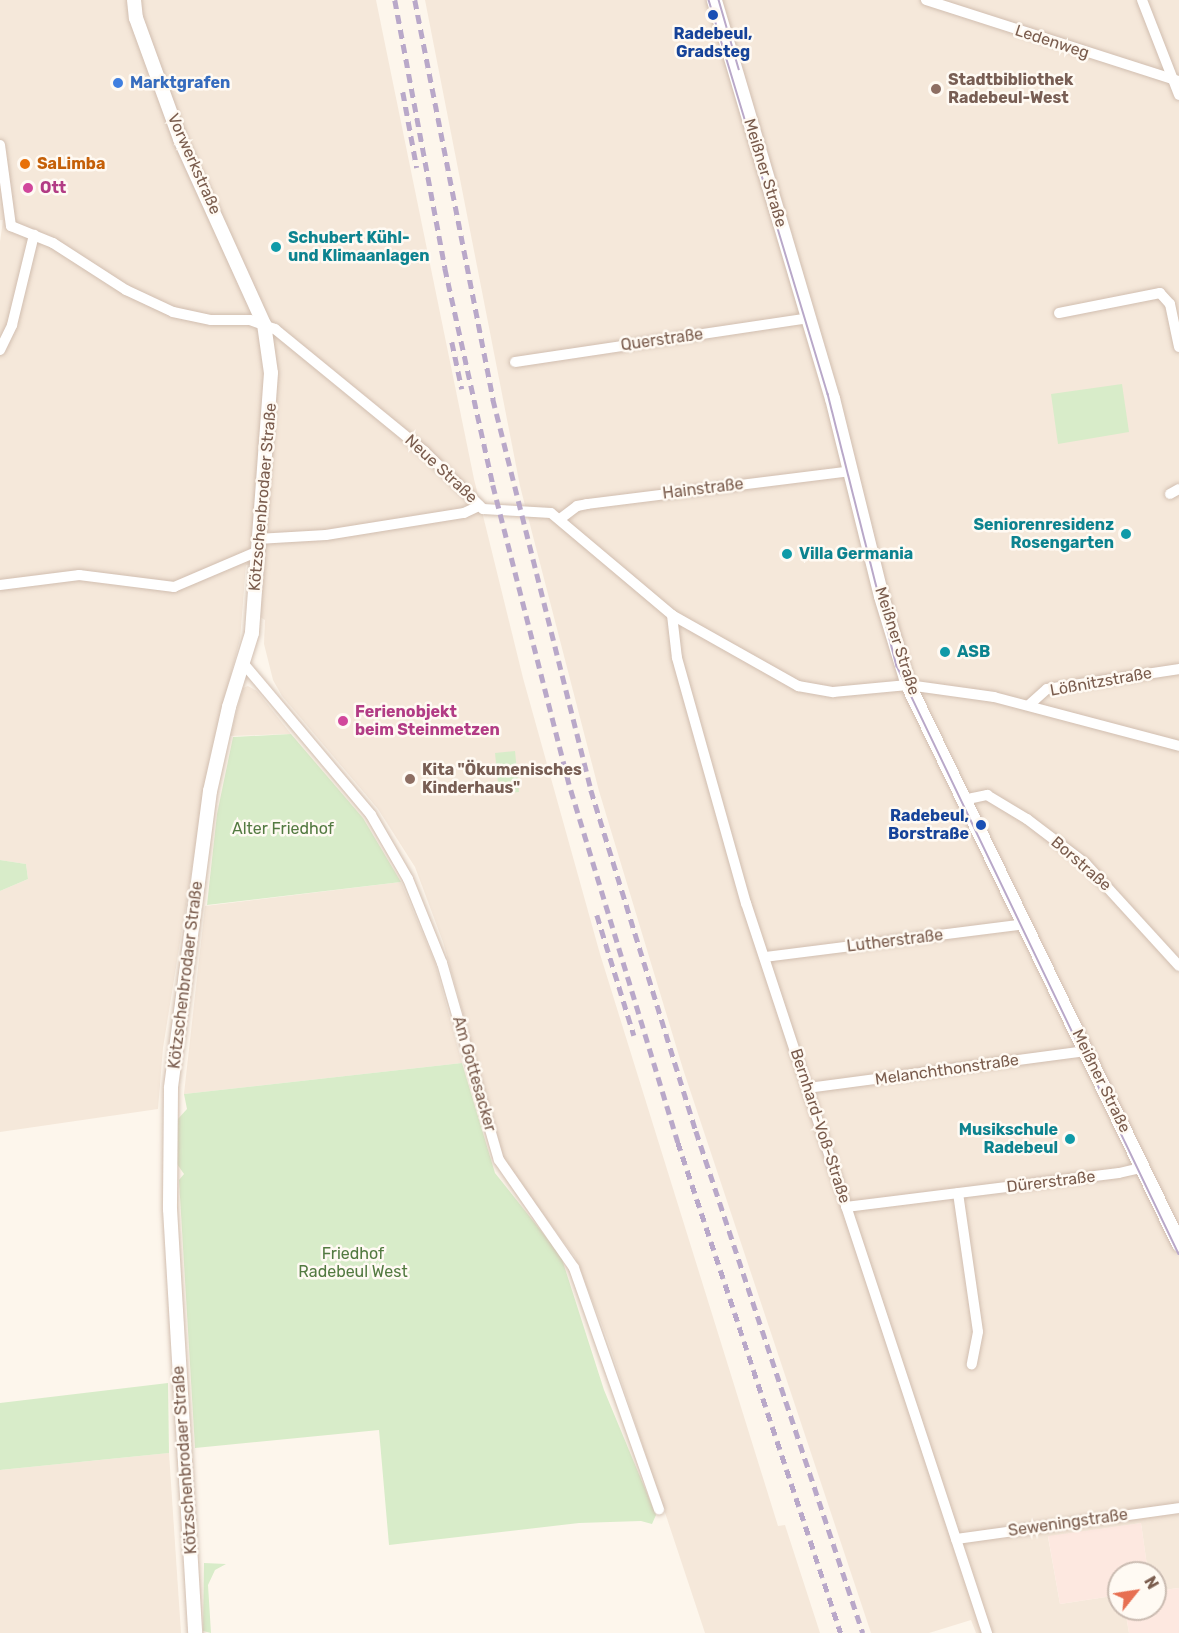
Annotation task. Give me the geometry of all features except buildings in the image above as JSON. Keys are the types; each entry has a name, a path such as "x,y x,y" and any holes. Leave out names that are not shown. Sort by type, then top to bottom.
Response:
{"main road":[{"name":"Meißner Straße","path":"714,0 809,318 852,471 881,596 909,685 963,800 1144,1167 1179,1244"}],"street":[{"name":"Vorwerkstraße","path":"134,0 136,18 180,139 264,324"},
{"name":"Ledenweg","path":"926,0 1176,81"},
{"path":"1142,0 1176,81 1179,95"},
{"path":"0,145 2,161"},
{"name":"Neue Straße","path":"2,161 11,226 53,243 126,290 173,312 264,324 310,356 416,444 479,506 486,510 544,510 560,519 672,615 798,686 833,692 909,685 1029,705 1179,746"},
{"path":"0,350 12,325 34,235"},
{"path":"1059,313 1160,293 1170,304 1179,346"},
{"name":"Querstraße","path":"515,362 809,318"},
{"name":"Kötzschenbrodaer Straße","path":"195,1633 169,1131 210,791 228,707 244,664 253,620 257,546 272,393 264,324"},
{"name":"Hainstraße","path":"560,519 577,506 587,504 852,471"},
{"path":"0,585 78,575 174,587 257,546 464,513 479,506"},
{"name":"Bernhard-Voß-Straße","path":"672,615 677,658 730,853 987,1633"},
{"name":"Am Gottesacker","path":"244,664 371,815 408,879 442,963 499,1160 574,1268 660,1510"},
{"name":"Lößnitzstraße","path":"1029,705 1047,689 1179,669"},
{"name":"Borstraße","path":"963,800 987,795 1027,819 1101,878 1178,965"},
{"name":"Lutherstraße","path":"765,957 1025,924"},
{"name":"Melanchthonstraße","path":"808,1088 1087,1051"},
{"name":"Dürerstraße","path":"846,1207 1119,1173 1144,1167"},
{"path":"958,1193 978,1332 972,1364"},
{"name":"Seweningstraße","path":"956,1539 1179,1508"}],"shaded area":[{"path":"0,0 376,0 474,479 523,678 600,954 778,1526 785,1525 820,1633 705,1633 607,1338 575,1257 505,1163 443,942 415,867 378,809 282,696 273,680 264,644 265,620 260,617 262,565 246,565 240,639 210,756 163,1048 158,1109 0,1132 0,891 28,879 26,864 0,860 0,242 3,220 0,220"},
{"path":"425,0 1179,0 1179,1588 1167,1590 1167,1561 1146,1561 1141,1523 1048,1537 1060,1604 1107,1597 1107,1621 1127,1621 1129,1633 976,1633 971,1620 929,1633 871,1633 683,1069 599,791 520,486"},
{"path":"248,686 257,691 291,734 230,736 243,688"},
{"path":"401,882 435,963 462,1063 184,1094 205,906"},
{"path":"169,1453 181,1633 0,1633 0,1470"},
{"path":"1141,1523 1146,1561 1107,1561 1107,1597 1060,1604 1048,1536"},
{"path":"1179,1588 1179,1633 1129,1633 1127,1621 1167,1621 1167,1590"}],"green space":[{"path":"1122,384 1129,432 1058,444 1051,394"},
{"name":"Alter Friedhof","path":"291,734 363,818 401,882 207,905 217,814 233,737"},
{"path":"515,751 519,792 499,794 495,753"},
{"path":"0,860 26,864 28,879 0,891"},
{"name":"Friedhof Radebeul West","path":"462,1063 495,1173 561,1256 604,1390 656,1515 652,1524 641,1521 579,1523 389,1545 379,1430 195,1448 179,1180 184,1174 177,1164 177,1120 187,1109 184,1094"},
{"path":"168,1383 169,1453 0,1470 0,1403"},
{"path":"204,1563 226,1564 215,1570 208,1585 211,1633 203,1631"}],"tram line":[{"path":"709,0 828,394 897,666 1179,1254"},
{"path":"719,0 739,69"}],"railway":[{"path":"395,0 445,268 493,485 571,790 678,1142 841,1633"},
{"path":"415,0 493,399 591,790 696,1131 863,1633"},
{"path":"403,92 417,168"},
{"path":"452,342 462,389"},
{"path":"597,915 634,1035"}],"place":[{"name":"Radebeul, Gradsteg","path":"713,15"},
{"name":"Marktgrafen","path":"118,83"},
{"name":"Stadtbibliothek Radebeul-West","path":"936,89"},
{"name":"SaLimba","path":"25,164"},
{"name":"Ott","path":"28,188"},
{"name":"Schubert Kühl- und Klimaanlagen","path":"276,247"},
{"name":"Seniorenresidenz Rosengarten","path":"1126,534"},
{"name":"Villa Germania","path":"787,554"},
{"name":"ASB","path":"945,652"},
{"name":"Ferienobjekt beim Steinmetzen","path":"343,721"},
{"name":"Kita \"Ökumenisches Kinderhaus\"","path":"410,779"},
{"name":"Radebeul, Borstraße","path":"981,825"},
{"name":"Musikschule Radebeul","path":"1070,1139"}]}
